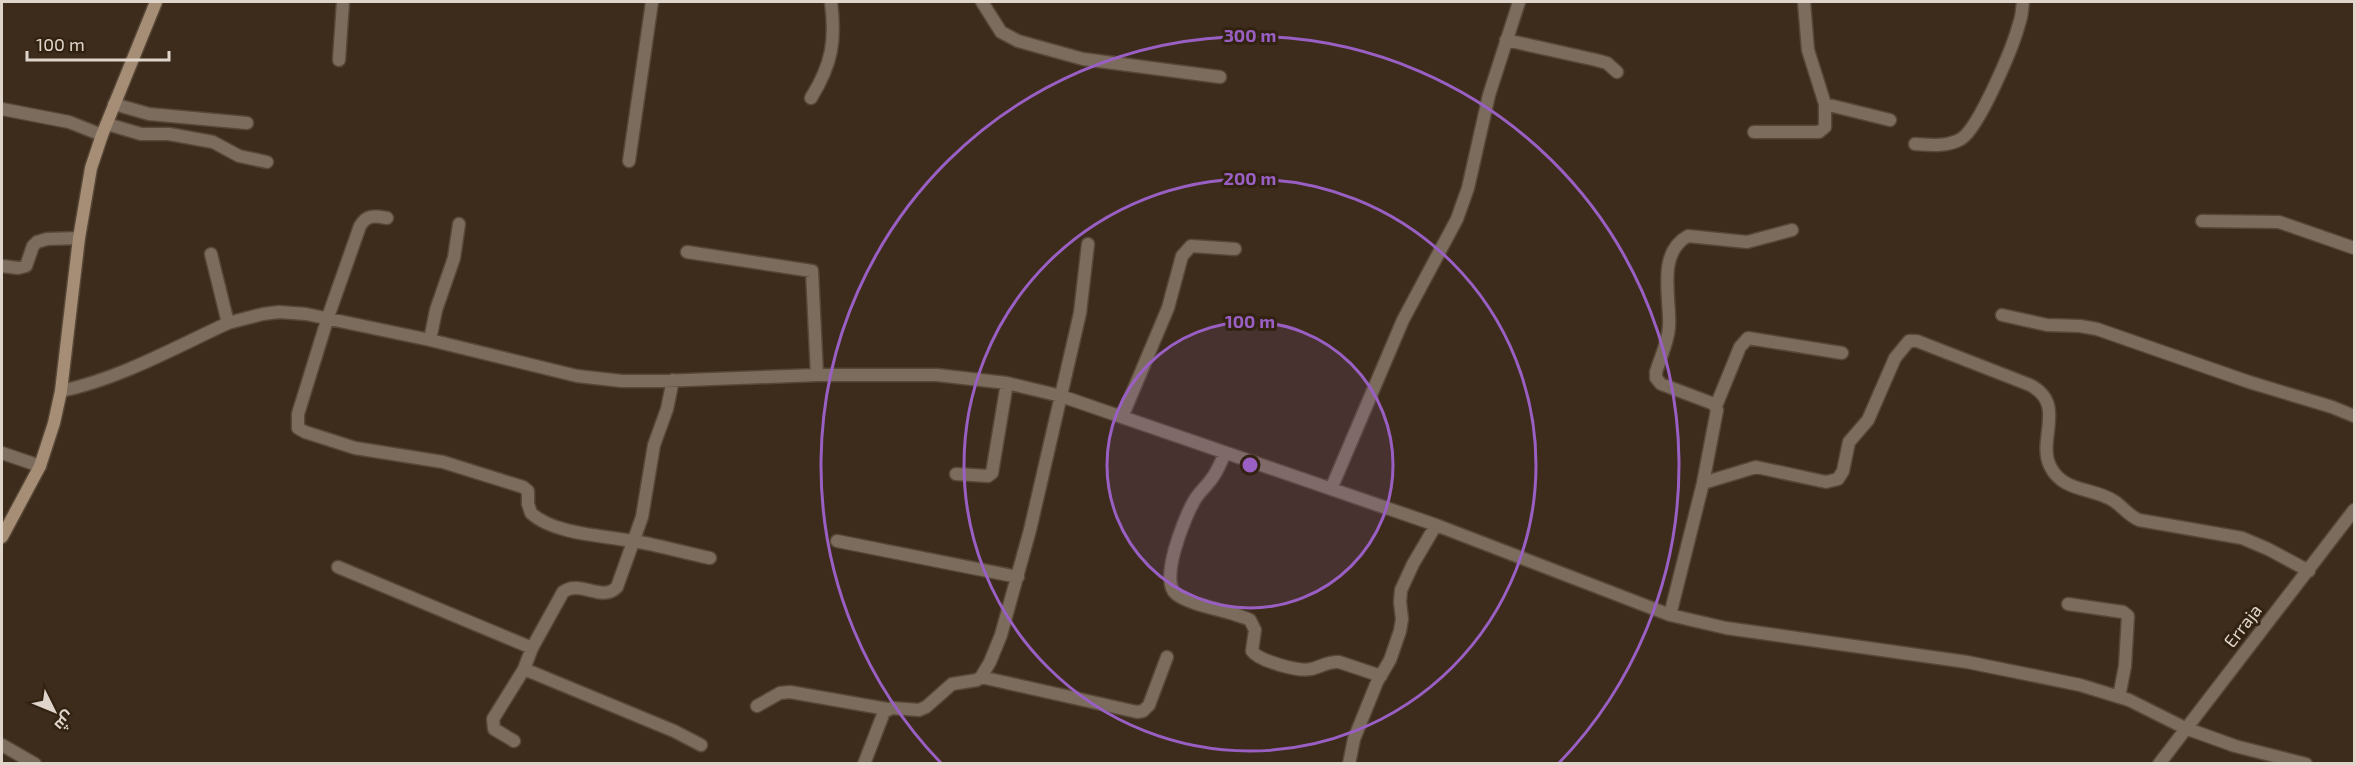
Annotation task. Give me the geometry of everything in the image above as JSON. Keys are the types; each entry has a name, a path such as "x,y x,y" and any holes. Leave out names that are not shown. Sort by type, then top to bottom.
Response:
{"main road":[{"path":"3,532 40,466 54,423 61,391 79,238 91,168 114,104 156,2"}],"street":[{"path":"339,60 343,2"},
{"path":"629,161 652,2"},
{"path":"811,98 824,76 831,55 834,22 831,2"},
{"path":"982,2 1001,32 1018,41 1083,59 1220,77"},
{"path":"1331,489 1403,320 1457,219 1470,180 1483,120 1519,2"},
{"path":"1754,132 1819,132 1825,127 1825,104 1808,50 1804,2"},
{"path":"1915,144 1954,143 1968,134 1991,92 2017,31 2023,2"},
{"path":"1506,40 1607,63 1617,72"},
{"path":"114,104 148,114 247,123"},
{"path":"1825,104 1890,120"},
{"path":"2,109 105,129 141,134 169,134 213,142 240,156 267,162"},
{"path":"387,218 372,216 363,220 328,317 296,425 301,430 355,448 443,462 526,488 531,513 542,520 581,533 634,541 710,558"},
{"path":"2202,221 2279,222 2355,248"},
{"path":"430,340 436,310 454,258 459,224"},
{"path":"1716,406 1661,384 1656,378 1670,327 1666,276 1675,249 1678,243 1688,236 1747,242 1792,230"},
{"path":"2,266 18,268 26,266 33,246 42,240 79,238"},
{"path":"757,706 773,696 790,692 887,710 919,710 926,707 952,684 977,680 981,677 1001,635 1018,577 1080,313 1088,244"},
{"path":"1122,417 1168,308 1182,256 1191,246 1235,249"},
{"path":"687,252 812,271 817,375"},
{"path":"212,254 228,323"},
{"path":"61,391 96,382 228,323 246,317 279,312 328,317 577,376 622,381 817,375 937,375 1007,383 1061,396 1436,525 1670,615 1726,628 1967,662 2102,690 2186,728 2235,746 2306,764"},
{"path":"2002,315 2047,325 2097,329 2355,416"},
{"path":"1670,615 1703,483 1716,406 1740,347 1748,338 1842,353"},
{"path":"1703,483 1720,480 1746,469 1761,467 1826,482 1838,479 1843,471 1850,442 1870,418 1899,351 1909,341 1917,341 2030,385 2040,392 2050,415 2046,448 2049,464 2058,477 2065,482 2110,499 2130,516 2139,520 2242,538 2309,571"},
{"path":"514,741 494,729 493,719 524,669 532,648 563,592 567,588 578,587 606,594 617,587 642,518 654,445 667,410 674,381"},
{"path":"956,474 988,476 992,473 1007,383"},
{"path":"2,453 40,466"},
{"path":"1225,453 1215,474 1193,502 1181,528 1174,551 1170,579 1176,594 1251,620 1255,630 1252,651 1264,660 1302,670 1338,662 1381,676"},
{"name":"Erraja","path":"2159,764 2354,511"},
{"path":"1349,764 1354,739 1390,660 1402,625 1401,590 1436,525"},
{"path":"837,541 1018,577"},
{"path":"338,567 532,648"},
{"path":"2068,604 2123,612 2128,616 2125,666 2119,697"},
{"path":"981,677 1137,712 1143,711 1149,705 1167,657"},
{"path":"524,669 674,731 701,745"},
{"path":"864,764 881,717 887,710"},
{"path":"2,745 35,764"}]}
